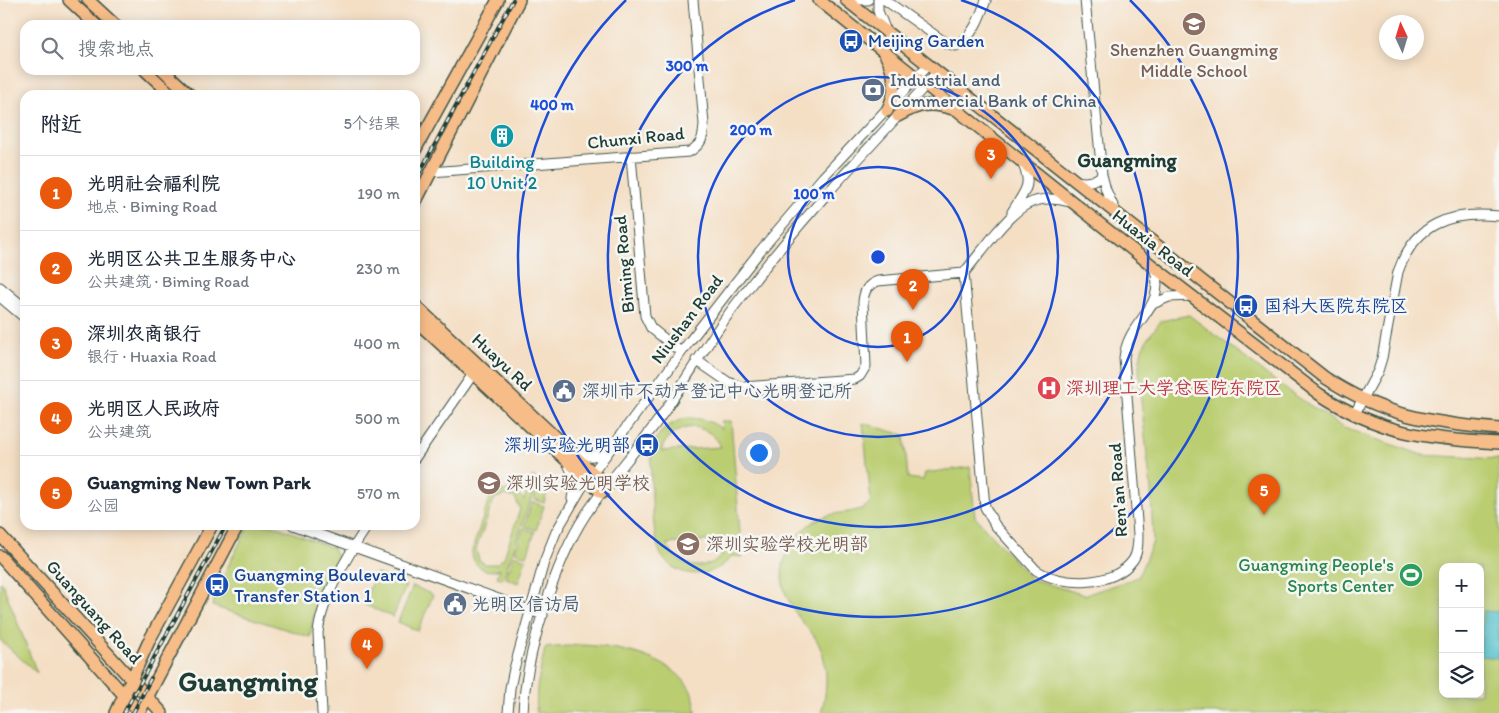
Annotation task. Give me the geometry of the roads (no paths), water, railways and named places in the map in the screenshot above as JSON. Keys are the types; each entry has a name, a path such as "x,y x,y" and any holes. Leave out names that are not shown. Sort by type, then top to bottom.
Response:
{"main road":[{"path":"69,0 91,20"},
{"path":"88,0 110,20"},
{"path":"420,141 498,0"},
{"path":"420,193 519,0"},
{"name":"Huaxia Road","path":"820,0 1154,267 1319,394 1371,423 1410,434 1459,441 1499,443"},
{"name":"Huaxia Road","path":"847,0 1324,377 1362,400 1407,416 1431,422 1499,429"},
{"path":"884,52 891,66 895,83 893,96 887,111"},
{"path":"150,75 167,90"},
{"path":"168,75 185,90"},
{"path":"898,116 912,108 928,104 959,111"},
{"name":"Huayu Rd","path":"420,310 605,490"},
{"name":"Huayu Rd","path":"420,325 473,374 565,452"},
{"path":"116,713 150,639 209,530"},
{"path":"139,713 235,530"},
{"name":"Guanguang Road","path":"0,535 162,713"},
{"name":"Guanguang Road","path":"0,556 139,713"}],"street":[{"name":"Chunxi Road","path":"431,172 688,152 699,146 704,124 694,0"},
{"path":"847,0 868,0"},
{"path":"878,0 878,11 887,33"},
{"path":"885,0 946,43 956,46 964,42 971,33 986,0"},
{"path":"1085,0 1102,175 1106,190 1118,215"},
{"name":"Niushan Road","path":"523,713 530,660 543,615 572,538 588,512 666,409 696,360 758,277 831,189 898,116 932,69"},
{"name":"Niushan Road","path":"508,713 514,669 530,610 551,543 568,509 681,352 760,251 854,144 887,111 922,81"},
{"name":"Biming Road","path":"631,156 645,316 651,328 681,352"},
{"path":"696,360 728,382 743,387 855,378 860,376 866,366 862,302 865,290 872,283 884,280 964,273 1010,217 1028,185 1027,173 1021,161"},
{"path":"1075,181 1086,183 1094,181 1102,175"},
{"path":"1010,217 1028,203 1044,198 1060,199 1075,204"},
{"path":"1354,415 1380,365 1398,272 1409,248 1428,228 1451,218 1478,214 1499,216"},
{"name":"Ren'an Road","path":"964,273 985,507 991,520 1030,565 1043,575 1058,580 1082,582 1109,577 1129,565 1136,554 1138,534 1124,358 1126,344 1132,332 1153,304 1158,288 1154,267"},
{"path":"0,287 20,304"},
{"path":"0,296 20,314"},
{"path":"1153,304 1169,297 1192,296"},
{"path":"420,451 473,374"},
{"path":"565,452 592,457 603,453 614,445"},
{"path":"565,452 575,479 574,492 568,509"},
{"path":"307,530 543,615"},
{"path":"322,713 318,633 322,611 353,547 365,530"}],"water":[{"path":"1484,611 1499,612 1499,658 1484,656"}],"railway":[{"path":"420,172 513,0"},
{"path":"124,713 223,530"},
{"path":"133,713 151,678"}],"place":[{"name":"Shenzhen Guangming Middle School","path":"1194,24"},
{"name":"Meijing Garden","path":"851,41"},
{"name":"Industrial and Commercial Bank of China","path":"873,90"},
{"name":"Building 10 Unit 2","path":"502,136"},
{"name":"深圳农商银行","path":"991,179"},
{"name":"国科大医院东院区","path":"1246,306"},
{"name":"光明区公共卫生服务中心","path":"913,310"},
{"name":"光明社会福利院","path":"907,362"},
{"name":"深圳理工大学总医院东院区","path":"1049,388"},
{"name":"深圳市不动产登记中心光明登记所","path":"564,391"},
{"name":"深圳实验光明部","path":"647,445"},
{"name":"深圳实验光明学校","path":"489,483"},
{"name":"Guangming New Town Park","path":"1264,515"},
{"name":"深圳实验学校光明部","path":"688,544"},
{"name":"Guangming People's Sports Center","path":"1411,575"},
{"name":"Guangming Boulevard Transfer Station 1","path":"217,585"},
{"name":"光明区信访局","path":"455,604"},
{"name":"光明区人民政府","path":"367,669"}],"district":[{"name":"Guangming","path":"1127,160"},
{"name":"Guangming","path":"248,681"}]}
